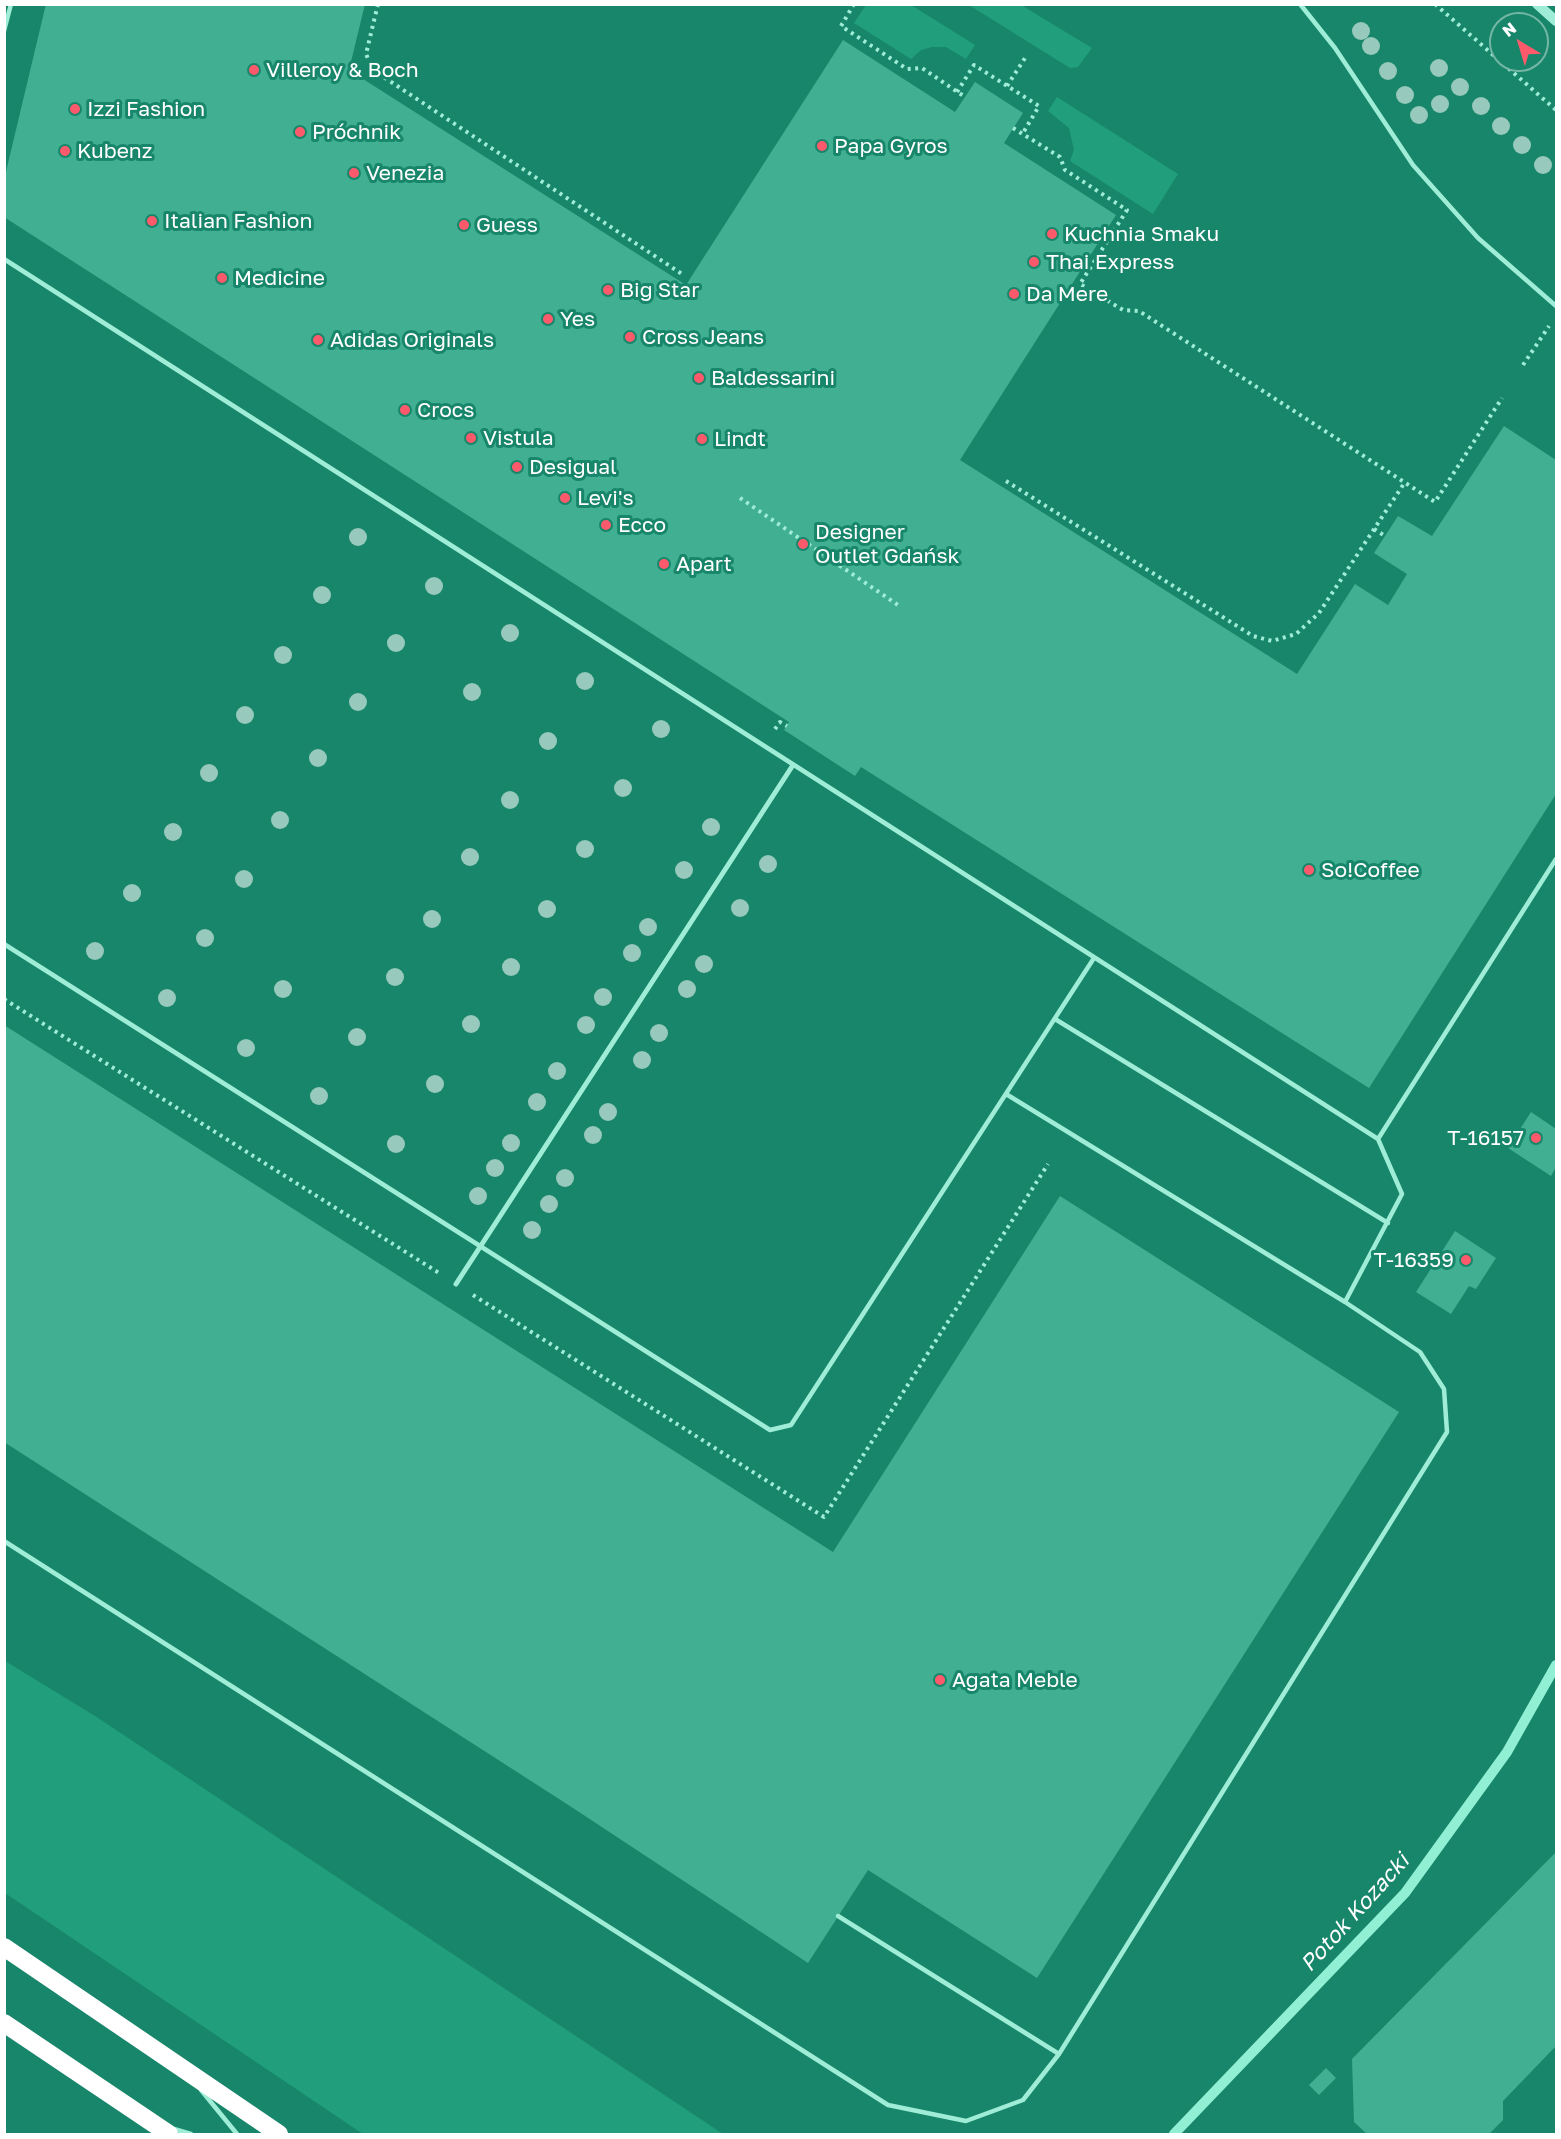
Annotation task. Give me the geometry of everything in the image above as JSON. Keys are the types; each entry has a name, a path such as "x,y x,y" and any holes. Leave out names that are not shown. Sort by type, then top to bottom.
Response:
{"highway":[{"path":"4,1947 279,2134"},
{"path":"4,2023 169,2134"}],"street":[{"path":"1537,4 1557,21"},
{"path":"456,1284 793,765"}],"lane":[{"path":"4,31 11,4"},
{"path":"1300,4 1335,48 1393,136 1426,180 1478,238 1557,306"},
{"path":"4,259 1378,1139 1402,1194 1345,1302"},
{"path":"1378,1139 1557,859"},
{"path":"4,944 770,1430 791,1425 1094,958"},
{"path":"1055,1019 1388,1222"},
{"path":"4,1541 888,2105 966,2121 1023,2100 1059,2054 1447,1432 1444,1389 1420,1352 1345,1302 1006,1094"},
{"path":"838,1916 1059,2054"},
{"path":"186,2072 237,2134"},
{"path":"149,2121 191,2134"}],"path":[{"path":"378,4 366,54 373,70 682,274"},
{"path":"854,4 841,26 907,69 922,68 965,97"},
{"path":"1435,4 1557,110"},
{"path":"1007,86 1025,58"},
{"path":"957,92 974,65 1039,106 1022,134"},
{"path":"1013,128 1060,157 1065,170 1127,210 1080,284 1123,310 1139,311 1435,502 1502,398"},
{"path":"1523,365 1549,326"},
{"path":"1006,481 1253,636 1272,641 1296,634 1319,613 1405,482"},
{"path":"740,498 898,605"},
{"path":"1374,529 1385,536"}],"green space":[{"path":"866,5 911,5 975,45 966,59 946,47 932,47 921,50 911,59 854,23"},
{"path":"969,5 1021,5 1092,48 1078,67 1070,68"},
{"path":"1057,97 1178,174 1153,214 1070,161 1074,150 1069,128 1048,111"},
{"path":"5,1661 95,1716 723,2134 363,2134 5,1893"}],"building":[{"name":"Designer Outlet Gdańsk","path":"46,4 365,4 349,70 686,285 843,40 955,112 975,82 1023,113 1004,143 1116,215 960,460 1297,674 1355,584 1388,605 1407,574 1374,553 1398,516 1432,536 1504,426 1556,460 1556,794 1369,1088 861,767 855,776 784,730 789,722 4,217 4,180"},
{"path":"4,1025 833,1552 1060,1196 1399,1412 1037,1978 868,1870 808,1963 573,1808 4,1442"},
{"name":"T-16157","path":"1531,1112 1556,1129 1556,1167 1551,1176 1508,1148"},
{"path":"1455,1231 1496,1258 1476,1289 1469,1286 1451,1314 1416,1292"},
{"path":"1556,1852 1556,2046 1503,2101 1503,2120 1489,2134 1367,2134 1354,2122 1352,2059"},
{"path":"1326,2068 1336,2078 1319,2095 1309,2085"}],"waterway":[{"name":"Potok Kozacki","path":"1174,2134 1405,1893 1507,1752 1556,1665"}],"place":[{"name":"Villeroy & Boch","path":"254,70"},
{"name":"Izzi Fashion","path":"75,109"},
{"name":"Próchnik","path":"300,132"},
{"name":"Papa Gyros","path":"822,146"},
{"name":"Kubenz","path":"65,151"},
{"name":"Venezia","path":"354,173"},
{"name":"Italian Fashion","path":"152,221"},
{"name":"Guess","path":"464,225"},
{"name":"Kuchnia Smaku","path":"1052,234"},
{"name":"Thai Express","path":"1034,262"},
{"name":"Medicine","path":"222,278"},
{"name":"Big Star","path":"608,290"},
{"name":"Da Mere","path":"1014,294"},
{"name":"Yes","path":"548,319"},
{"name":"Cross Jeans","path":"630,337"},
{"name":"Adidas Originals","path":"318,340"},
{"name":"Baldessarini","path":"699,378"},
{"name":"Crocs","path":"405,410"},
{"name":"Vistula","path":"471,438"},
{"name":"Lindt","path":"702,439"},
{"name":"Desigual","path":"517,467"},
{"name":"Levi's","path":"565,498"},
{"name":"Ecco","path":"606,525"},
{"name":"Designer Outlet Gdańsk","path":"803,544"},
{"name":"Apart","path":"664,564"},
{"name":"So!Coffee","path":"1309,870"},
{"name":"T-16157","path":"1536,1138"},
{"name":"T-16359","path":"1466,1260"},
{"name":"Agata Meble","path":"940,1680"}]}
